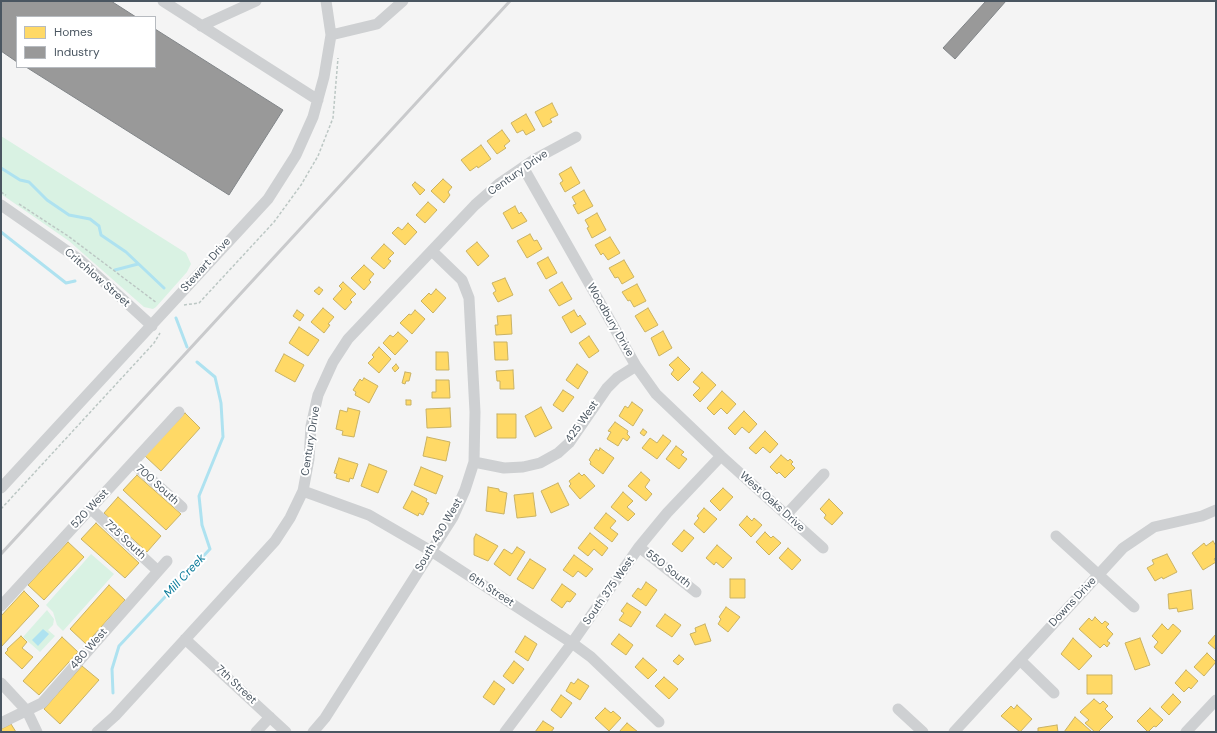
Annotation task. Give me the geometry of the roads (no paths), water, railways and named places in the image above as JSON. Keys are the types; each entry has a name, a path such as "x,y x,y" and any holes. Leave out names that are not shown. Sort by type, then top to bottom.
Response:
{"street":[{"path":"163,1 318,100"},
{"path":"201,26 256,1"},
{"name":"Stewart Drive","path":"1,488 152,326 268,198 296,155 313,117 324,77 330,35 326,1"},
{"path":"330,35 377,24 403,1"},
{"name":"Century Drive","path":"97,732 115,716 275,541 290,518 303,491 309,459 311,426 318,395 333,362 348,339 475,205 500,183 524,167 576,137"},
{"name":"Woodbury Drive","path":"524,167 636,366 656,394 721,456"},
{"name":"Critchlow Street","path":"1,205 80,260 152,326"},
{"name":"South 430 West","path":"313,732 326,718 453,518 465,490 474,462 474,412 469,298 462,280 432,251"},
{"name":"425 West","path":"474,462 504,468 523,467 540,463 558,453 569,443 606,388 617,378 636,366"},
{"name":"520 West","path":"1,606 178,412"},
{"name":"West Oaks Drive","path":"721,456 823,548"},
{"name":"South 375 West","path":"505,732 572,643 639,547 667,513 721,456"},
{"name":"700 South","path":"133,463 182,507"},
{"path":"786,515 824,474"},
{"name":"6th Street","path":"303,491 369,515 431,551 591,657 659,722"},
{"name":"725 South","path":"91,508 158,571"},
{"name":"Downs Drive","path":"954,732 1123,548 1154,527 1202,516 1216,510"},
{"path":"1056,536 1134,607"},
{"name":"550 South","path":"639,547 696,592"},
{"name":"480 West","path":"1,723 42,703 166,561"},
{"name":"7th Street","path":"186,639 286,732"},
{"path":"1020,660 1054,692"},
{"path":"1,683 27,711 38,732"},
{"path":"1186,732 1216,700"},
{"path":"898,709 923,732"},
{"path":"256,732 270,717"}],"water":[{"path":"43,629 49,634 38,646 32,640"}],"waterway":[{"name":"Mill Creek","path":"1,168 20,180 29,182 47,200 69,215 90,219 99,226 101,235 126,252 164,288"},
{"path":"1,232 66,283 75,281"},
{"path":"115,270 138,264"},
{"name":"Mill Creek","path":"176,318 187,347"},
{"name":"Mill Creek","path":"113,693 112,669 119,646 210,549 202,525 199,496 223,437 221,403 215,377 197,362"}],"railway":[{"path":"1,554 510,1"}]}
